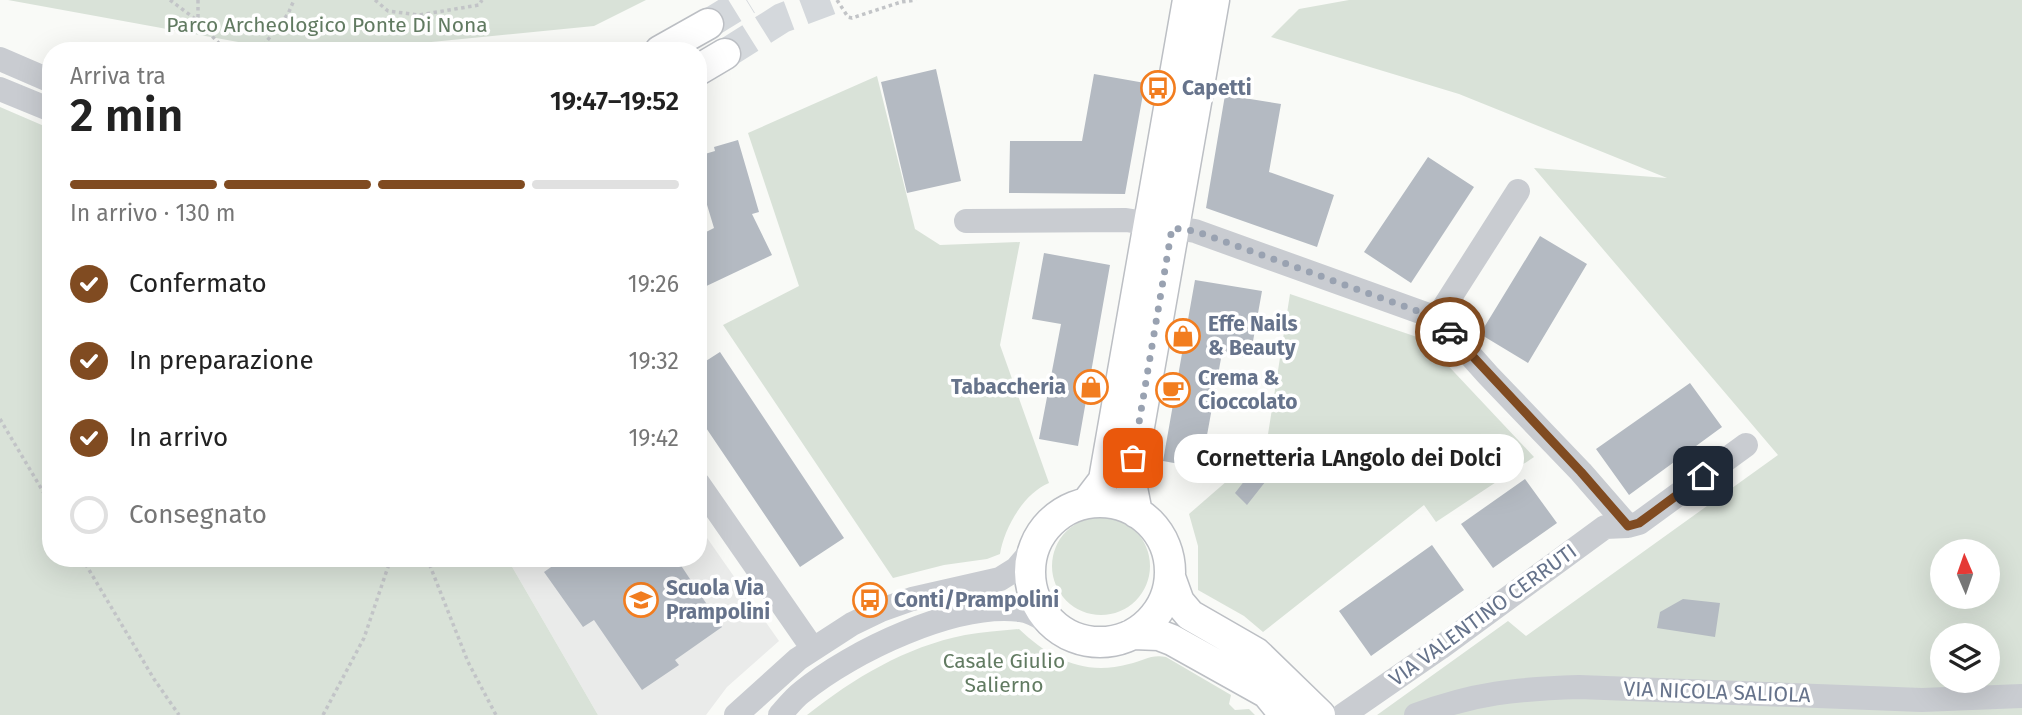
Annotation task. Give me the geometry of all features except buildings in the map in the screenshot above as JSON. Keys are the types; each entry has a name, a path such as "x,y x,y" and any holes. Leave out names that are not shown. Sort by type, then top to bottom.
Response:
{"main road":[{"path":"1188,0 1193,46"},
{"path":"1088,501 1104,480 1161,225 1193,46 1214,0"},
{"path":"676,42 708,24"},
{"path":"707,65 725,54"},
{"path":"1137,513 1130,478 1161,225"},
{"path":"1170,577 1167,595 1160,611 1149,622 1120,641 1101,645 1084,642 1059,628 1045,613 1036,594 1032,572 1034,548 1043,527 1072,506 1105,500 1137,513 1153,528 1165,545 1170,577 1179,602 1190,615 1256,653 1320,715"},
{"path":"1133,634 1159,635 1172,640 1267,693 1285,715"}],"street":[{"path":"0,58 42,77"},
{"path":"0,89 42,106"},
{"path":"1437,318 1518,191"},
{"path":"966,221 1126,220 1195,231 1437,318 1628,526"},
{"name":"VIA VALENTINO CERRUTI","path":"1343,715 1605,527 1639,523 1746,445"},
{"path":"707,497 806,654 816,682"},
{"path":"736,715 806,654 852,624 912,598 1000,579 1016,569 1034,548"},
{"path":"780,715 802,692 856,656 940,620 990,611 1019,610 1027,611 1059,628"},
{"name":"VIA NICOLA SALIOLA","path":"1416,715 1478,695 1534,688 1578,687 1922,700 2022,696"}],"path":[{"path":"170,0 198,21 218,42"},
{"path":"198,0 198,21"},
{"path":"266,42 288,14 294,0"},
{"path":"375,0 388,11 419,15 479,5 482,0"},
{"path":"837,0 848,17 852,18 901,2 916,0"},
{"path":"0,419 42,490"},
{"path":"87,567 154,679 179,715"},
{"path":"323,715 365,638 388,567"},
{"path":"431,567 468,662 496,715"}],"shaded area":[{"name":"Scuola Via Prampolini","path":"707,538 779,641 727,687 706,715 598,715 512,567 707,567"}],"green space":[{"name":"Parco Archeologico Ponte Di Nona","path":"8,0 646,0 594,26 431,42 239,42"},
{"path":"1349,0 2022,0 2022,715 1377,715 1508,621 1526,636 1778,455 1534,168 1667,178 1459,94 1271,37 1299,9"},
{"path":"877,76 915,229 940,245 1020,242 1000,345 1049,483 1031,495 1017,512 1006,533 1000,554 893,578 723,325 799,286 748,133"},
{"path":"0,107 42,125 42,567 512,567 598,715 0,715"},
{"path":"1290,294 1423,339 1534,457 1436,522 1424,505 1263,632 1244,616 1198,590 1198,546 1189,514 1266,447"},
{"path":"1101,517 1120,521 1136,531 1146,547 1150,566 1146,585 1136,601 1120,611 1101,615 1082,611 1066,601 1056,585 1052,566 1056,547 1066,531 1082,521"},
{"name":"Casale Giulio Salierno","path":"1019,629 1043,649 1083,666 1113,667 1151,657 1166,657 1231,695 1229,704 1235,710 1249,709 1255,715 807,715 862,677 922,647 965,635"}],"tunnel":[{"path":"708,24 747,0"},
{"path":"725,54 782,18 830,0"}],"way so far":[{"path":"1133,458 1172,228 1195,231 1437,318 1450,332"}],"place":[{"name":"Capetti","path":"1158,88"},
{"name":"Effe Nails & Beauty","path":"1183,336"},
{"name":"Tabaccheria","path":"1091,387"},
{"name":"Crema & Cioccolato","path":"1173,390"},
{"name":"Cornetteria LAngolo dei Dolci","path":"1133,458"},
{"name":"Scuola Via Prampolini","path":"641,600"},
{"name":"Conti/Prampolini","path":"870,600"}],"route":[{"path":"1450,332 1628,526 1639,523 1703,476"}]}
